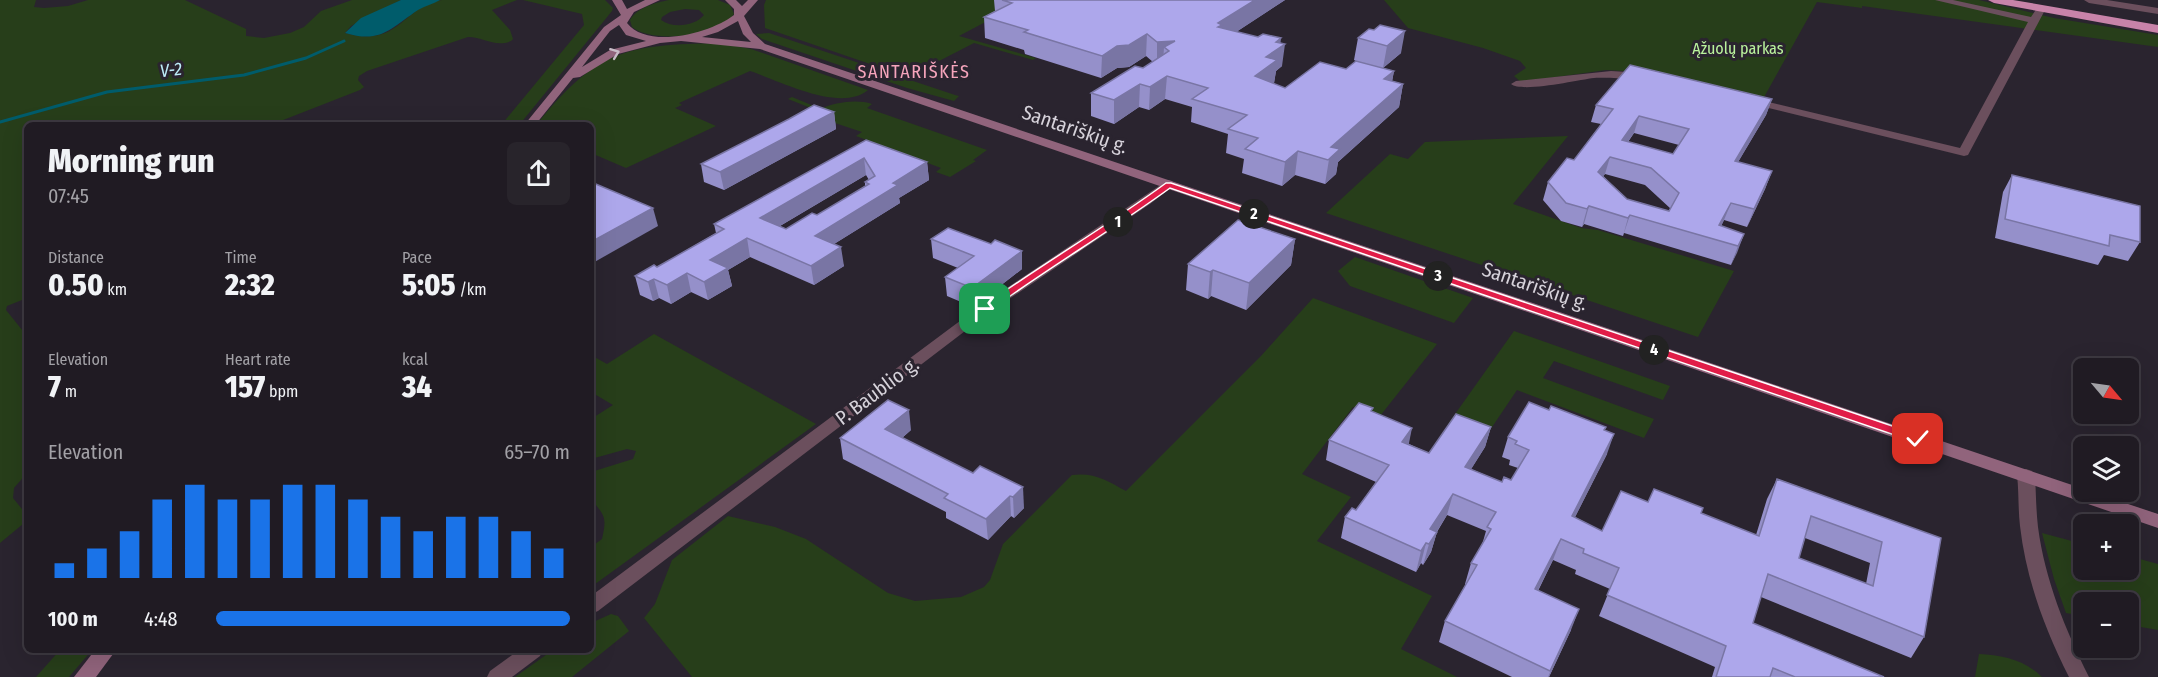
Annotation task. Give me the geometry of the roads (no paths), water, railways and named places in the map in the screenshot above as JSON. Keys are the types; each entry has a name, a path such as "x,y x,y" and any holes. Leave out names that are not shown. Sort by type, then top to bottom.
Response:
{"highway":[{"path":"1994,0 2038,15 2158,29"},
{"path":"2020,0 2158,23"}],"main road":[{"path":"617,0 624,16"},
{"path":"532,122 607,29 638,6 655,0"},
{"path":"730,0 739,8 739,14 748,34 761,46"},
{"path":"566,82 614,52 718,30 753,0"},
{"name":"Santariškių g.","path":"624,16 621,23 628,32 645,37 761,46 2158,521"},
{"path":"84,677 104,653"}],"street":[{"path":"1743,100 1964,152 2038,15 1940,0"},
{"path":"2089,0 2158,11"},
{"path":"1516,84 1606,72 1658,79"},
{"name":"P. Baublio g.","path":"594,604 985,309 1040,270 1113,225 1168,184"},
{"path":"2026,475 2029,524 2038,572 2050,615 2079,677"},
{"path":"497,677 529,653"}],"water":[{"path":"401,0 440,0 418,10 393,28 377,35 368,37 345,33 361,18"}],"waterway":[{"name":"V-2","path":"0,122 107,92 244,75 306,58 344,41"}],"district":[{"name":"SANTARIŠKĖS","path":"914,72"}],"park label":[{"name":"Ąžuolų parkas","path":"1738,48"}]}
